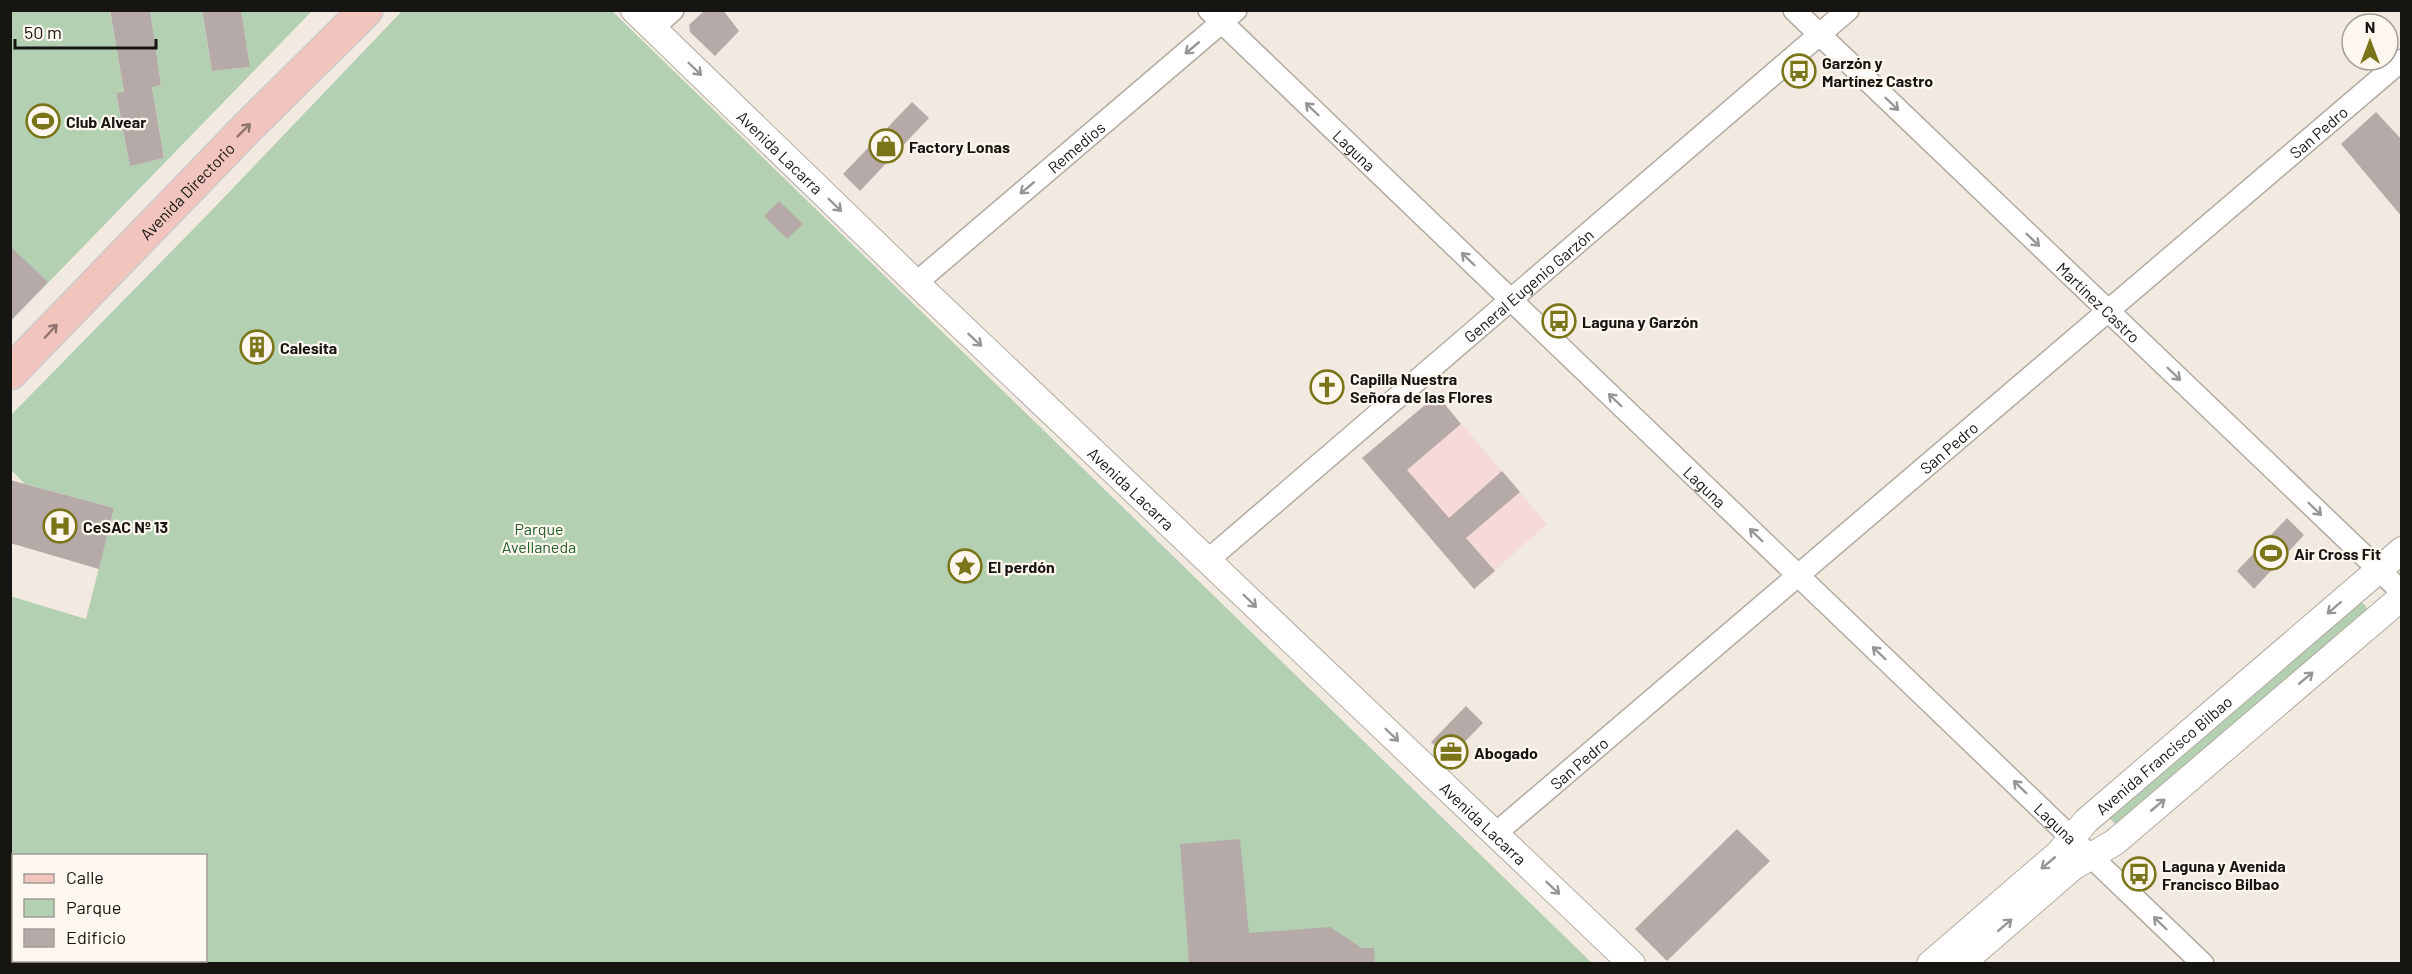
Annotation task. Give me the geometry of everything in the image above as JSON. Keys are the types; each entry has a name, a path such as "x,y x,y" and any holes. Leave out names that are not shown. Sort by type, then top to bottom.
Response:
{"main road":[{"name":"Avenida Directorio","path":"10,373 213,162 366,10"}],"street":[{"name":"Avenida Lacarra","path":"634,10 916,283 1632,963"},
{"path":"653,28 673,10"},
{"name":"Martínez Castro","path":"1794,10 2402,592"},
{"name":"General Eugenio Garzón","path":"1208,560 1848,10"},
{"name":"Remedios","path":"916,283 1223,15"},
{"name":"Laguna","path":"1223,15 1510,300 2203,963"},
{"name":"San Pedro","path":"1495,834 2106,310 2402,60"},
{"name":"Avenida Francisco Bilbao","path":"1930,963 2059,854 2086,821 2402,550"},
{"path":"1961,963 2073,867 2115,842 2402,597"}],"shaded area":[{"path":"1437,395 1547,524 1474,589 1362,458"}],"green space":[{"path":"11,11 110,11 124,92 116,94 130,165 164,158 152,87 161,85 150,11 202,11 212,71 250,67 241,11 312,11 11,321"},
{"name":"Parque Avellaneda","path":"402,11 612,11 1592,963 11,963 10,596 86,619 114,508 25,484 11,470 11,415 211,211"},
{"path":"2360,601 2366,606 2367,613 2116,825 2109,818"}],"building":[{"path":"110,10 150,10 161,85 152,87 164,158 130,166 116,93 124,92"},
{"path":"202,10 241,10 250,67 212,71"},
{"path":"705,10 723,10 739,31 715,56 690,32 689,25"},
{"name":"Factory Lonas","path":"912,102 929,118 860,191 843,174"},
{"path":"2376,112 2402,140 2402,217 2341,144"},
{"path":"779,201 803,224 787,239 764,216"},
{"path":"10,246 48,282 10,321"},
{"name":"Calesita","path":"256,335 265,339 269,348 265,357 256,361 247,357 243,348 247,339"},
{"path":"1437,395 1461,424 1407,470 1449,518 1502,471 1520,492 1466,538 1495,571 1474,589 1362,458"},
{"name":"CeSAC Nº 13","path":"10,480 114,508 99,569 10,543"},
{"name":"Air Cross Fit","path":"2287,518 2304,535 2254,589 2237,571"},
{"path":"1466,706 1483,723 1448,759 1431,742"},
{"path":"1737,829 1770,861 1667,961 1635,929"},
{"path":"1240,839 1249,933 1330,927 1362,948 1374,948 1375,963 1189,963 1180,844"}],"place":[{"name":"Garzón y Martínez Castro","path":"1799,71"},
{"name":"Club Alvear","path":"43,121"},
{"name":"Factory Lonas","path":"886,146"},
{"name":"Laguna y Garzón","path":"1559,321"},
{"name":"Calesita","path":"257,347"},
{"name":"Capilla Nuestra Señora de las Flores","path":"1327,387"},
{"name":"CeSAC Nº 13","path":"60,526"},
{"name":"Air Cross Fit","path":"2271,553"},
{"name":"El perdón","path":"965,566"},
{"name":"Abogado","path":"1451,752"},
{"name":"Laguna y Avenida Francisco Bilbao","path":"2139,874"}]}
